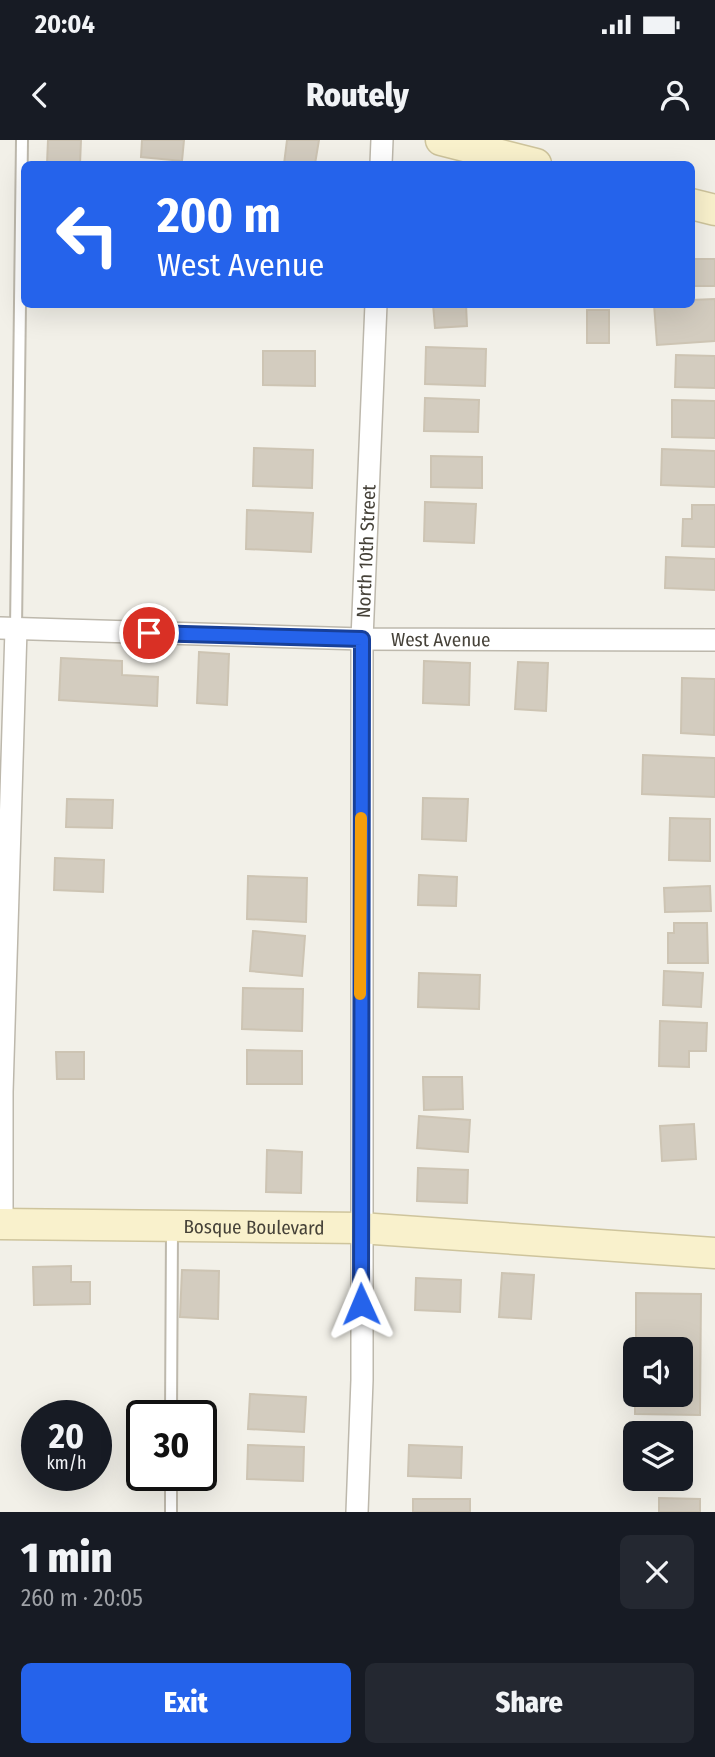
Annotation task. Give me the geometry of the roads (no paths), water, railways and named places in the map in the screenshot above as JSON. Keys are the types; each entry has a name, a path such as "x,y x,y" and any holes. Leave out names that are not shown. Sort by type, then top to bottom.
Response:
{"main road":[{"path":"441,140 525,161"},
{"path":"695,205 715,210"},
{"name":"Bosque Boulevard","path":"1,1224 360,1228 715,1254"}],"street":[{"path":"381,161 382,140"},
{"name":"North 10th Street","path":"357,1512 362,1380 362,639 376,308"},
{"name":"West Avenue","path":"8,629 362,639 715,640"},
{"path":"1,1224 8,629"}],"lane":[{"path":"21,161 22,140"},
{"path":"8,629 21,175"},
{"path":"171,1400 172,1226"},
{"path":"171,1491 171,1512"}]}
